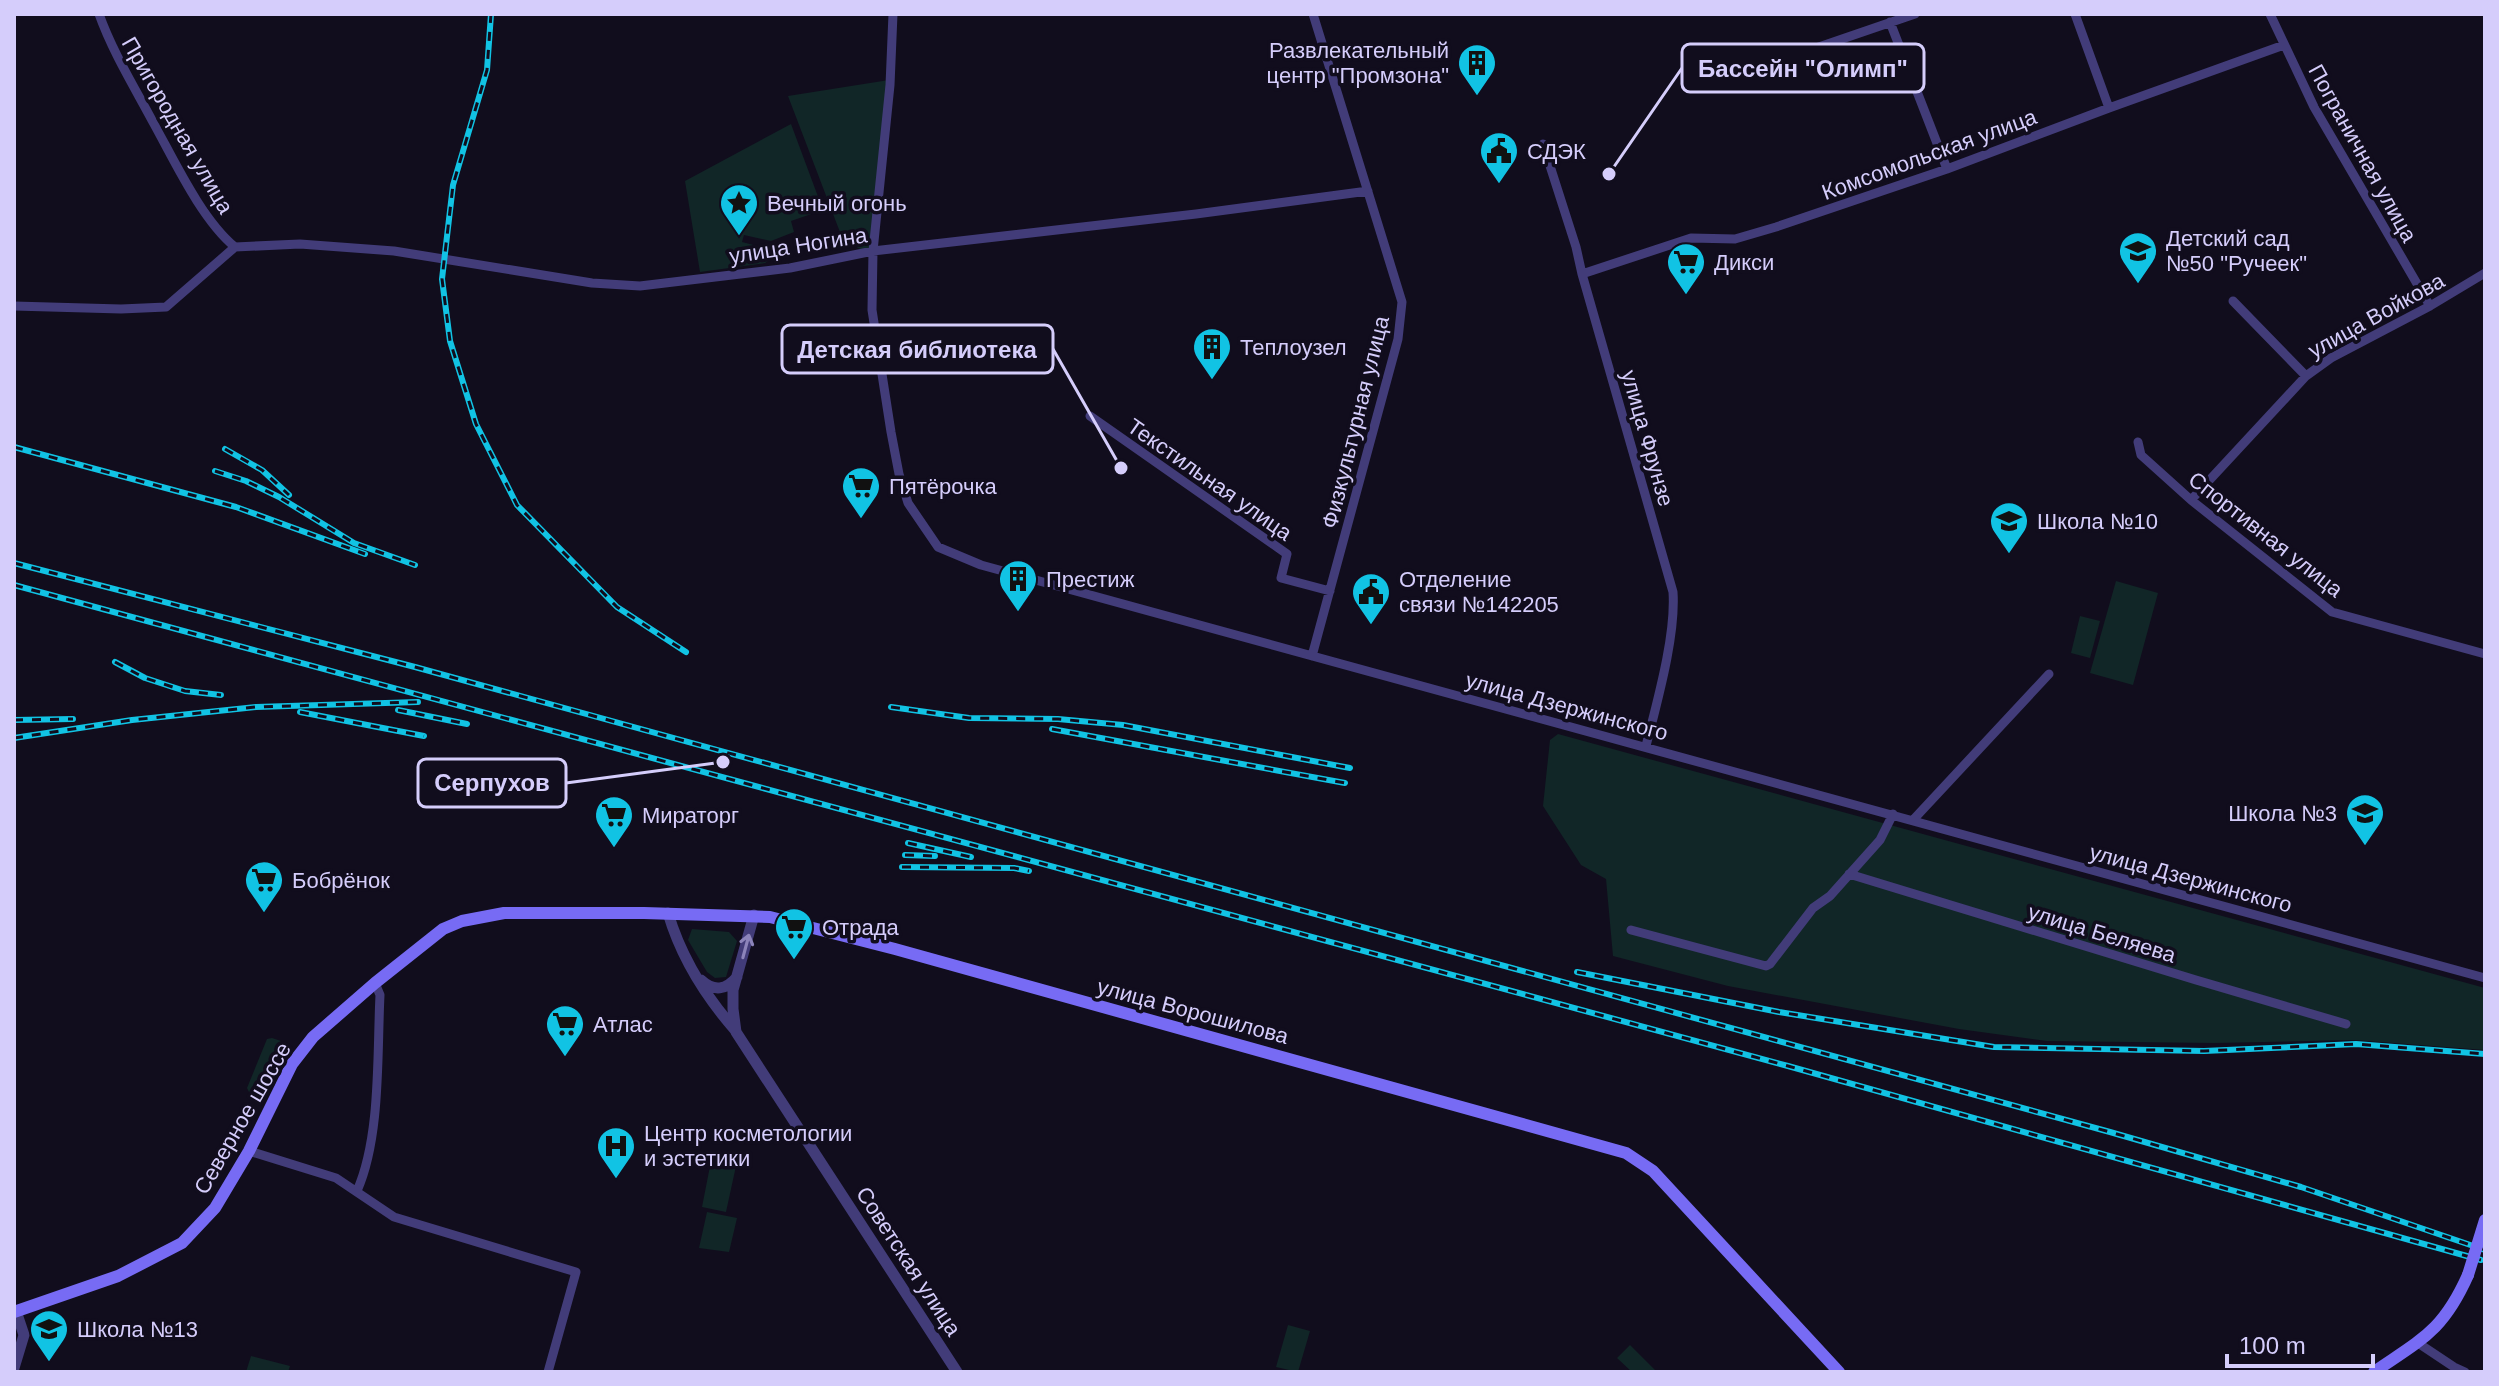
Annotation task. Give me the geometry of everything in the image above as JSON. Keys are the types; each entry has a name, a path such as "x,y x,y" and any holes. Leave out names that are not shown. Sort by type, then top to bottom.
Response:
{"main road":[{"name":"улица Ворошилова","path":"443,929 462,921 504,913 754,915 870,942 1626,1153 1653,1171 1839,1372"},
{"name":"Северное шоссе","path":"15,1312 118,1276 182,1243 215,1208 249,1151 292,1064 305,1046 375,983 443,929"},
{"path":"2374,1372 2437,1327 2457,1300 2485,1220"}],"street":[{"name":"Пригородная улица","path":"99,14 108,39 182,174 216,228 235,247"},
{"path":"873,251 890,85 893,14"},
{"name":"Физкультурная улица","path":"1312,656 1398,339 1402,302 1313,14"},
{"path":"1733,83 1810,50 1915,14"},
{"path":"2075,14 2109,108"},
{"name":"Пограничная улица","path":"2270,14 2314,107 2430,306"},
{"path":"1890,22 1947,169"},
{"name":"Комсомольская улица","path":"1582,274 1691,238 1735,239 1947,169 2284,45"},
{"name":"улица Фрунзе","path":"1543,144 1576,247 1673,592 1674,607 1661,684 1646,746"},
{"name":"улица Ногина","path":"235,247 300,244 394,251 592,283 640,286 790,268 873,251 1368,191"},
{"path":"14,306 166,307 235,247"},
{"name":"улица Дзержинского","path":"873,251 872,310 899,474 908,503 938,547 981,565 2485,978"},
{"name":"улица Войкова","path":"2191,500 2306,376 2331,358 2485,273"},
{"path":"2233,301 2306,376"},
{"name":"Текстильная улица","path":"1090,416 1287,554 1281,578 1330,591"},
{"name":"Спортивная улица","path":"2138,442 2141,455 2191,500 2332,612 2485,654"},
{"path":"1913,820 2049,674"},
{"path":"1631,930 1766,966 1813,908 1830,896 1880,840 1893,814"},
{"name":"улица Беляева","path":"1849,874 2346,1024"},
{"path":"668,913 681,950 695,975 736,1032"},
{"name":"Советская улица","path":"754,915 732,1000 736,1032 957,1372"},
{"path":"695,975 715,989 730,985 738,976"},
{"path":"357,1191 369,1155 373,1130 380,995 375,983"},
{"path":"249,1151 336,1178 394,1217 576,1272 548,1372"},
{"path":"14,1368 24,1335 15,1312"},
{"path":"2418,1343 2465,1372"}],"green space":[{"path":"889,80 870,254 843,240 788,96"},
{"path":"791,124 823,210 791,221 794,232 771,241 744,235 742,242 765,248 772,258 765,263 700,272 685,181"},
{"path":"2116,581 2158,593 2133,685 2090,673"},
{"path":"2080,616 2100,621 2090,658 2071,653"},
{"path":"1558,734 2485,988 2485,1050 2354,1040 2214,1043 2047,1041 1959,1029 1728,986 1613,956 1606,879 1581,865 1543,806 1550,740"},
{"path":"692,929 729,932 737,941 726,977 715,978 707,972 688,940"},
{"path":"267,1039 281,1041 254,1102 247,1088"},
{"path":"711,1161 736,1166 726,1212 702,1207"},
{"path":"707,1212 737,1218 729,1252 699,1248"},
{"path":"1288,1325 1310,1331 1298,1372 1276,1367"},
{"path":"1630,1345 1655,1370 1653,1372 1632,1372 1617,1358"},
{"path":"251,1356 290,1366 288,1372 246,1372"}],"railway":[{"path":"491,14 487,70 453,185 442,279 450,341 476,424 517,505 617,607 686,652"},
{"path":"14,447 236,507 365,554"},
{"path":"225,449 262,470 289,495"},
{"path":"215,471 246,481 279,497 354,543 415,565"},
{"path":"14,563 415,667 2110,1132 2301,1187 2485,1250"},
{"path":"14,585 1788,1066 2481,1260"},
{"path":"115,662 145,678 185,691 221,695"},
{"path":"14,738 132,720 256,707 418,702"},
{"path":"891,707 969,718 1058,719 1123,725 1350,768"},
{"path":"398,710 467,724"},
{"path":"300,712 424,736"},
{"path":"14,720 73,719"},
{"path":"1052,729 1345,783"},
{"path":"908,843 971,857"},
{"path":"905,855 935,856"},
{"path":"902,867 1014,868 1029,871"},
{"path":"1577,972 1779,1012 1994,1047 2204,1051 2356,1044 2485,1054"}],"place":[{"name":"Развлекательный центр \"Промзона\"","path":"1477,97"},
{"name":"Бассейн \"Олимп\"","path":"1609,174"},
{"name":"СДЭК","path":"1499,185"},
{"name":"Вечный огонь","path":"739,237"},
{"name":"Детский сад №50 \"Ручеек\"","path":"2138,285"},
{"name":"Дикси","path":"1686,296"},
{"name":"Теплоузел","path":"1212,381"},
{"name":"Детская библиотека","path":"1121,468"},
{"name":"Пятёрочка","path":"861,520"},
{"name":"Школа №10","path":"2009,555"},
{"name":"Престиж","path":"1018,613"},
{"name":"Отделение связи №142205","path":"1371,626"},
{"name":"Серпухов","path":"723,762"},
{"name":"Школа №3","path":"2365,847"},
{"name":"Мираторг","path":"614,849"},
{"name":"Бобрёнок","path":"264,914"},
{"name":"Отрада","path":"794,961"},
{"name":"Атлас","path":"565,1058"},
{"name":"Центр косметологии и эстетики","path":"616,1180"},
{"name":"Школа №13","path":"49,1363"}]}
